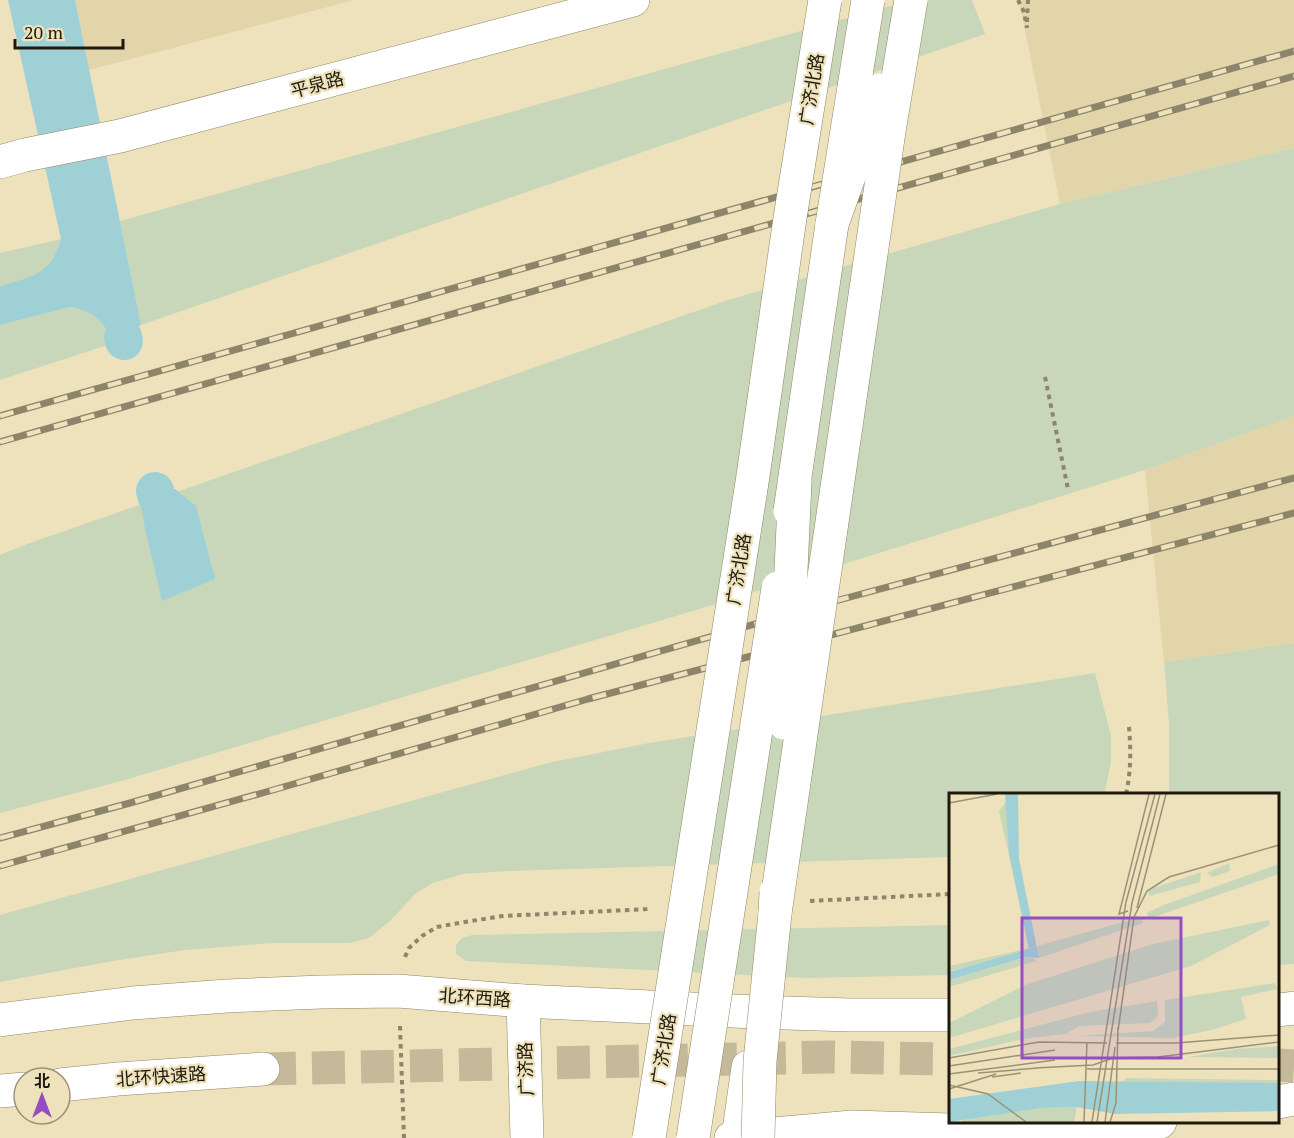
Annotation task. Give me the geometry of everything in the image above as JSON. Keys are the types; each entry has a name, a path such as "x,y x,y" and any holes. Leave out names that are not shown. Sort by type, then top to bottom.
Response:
{"main road":[{"name":"平泉路","path":"13,158 120,136 633,0"},
{"name":"广济北路","path":"650,1138 825,0"},
{"path":"693,1138 868,0"},
{"path":"832,224 909,7"},
{"path":"741,1138 758,1083 775,913 909,7"},
{"path":"775,913 795,482"},
{"name":"北环西路","path":"0,1020 133,1003 227,996 398,991 523,1001 755,1012 949,1015"},
{"name":"广济路","path":"523,1001 527,1138"},
{"path":"1279,1010 1294,1008"},
{"path":"741,1138 755,1012"},
{"name":"北环快速路","path":"72,1084 263,1069"},
{"path":"1279,1102 1294,1099"},
{"path":"741,1138 852,1127 1017,1132 1105,1128 1151,1123"}],"path":[{"path":"1018,0 1024,12 1027,28 1028,0"},
{"path":"1045,377 1068,489"},
{"path":"1126,793 1131,753 1129,727"},
{"path":"398,991 404,1138"}],"shaded area":[{"path":"75,0 354,0 89,70"},
{"path":"1019,0 1294,0 1294,148 1060,204"},
{"path":"1294,416 1294,643 1164,662 1145,470"}],"green space":[{"path":"912,0 972,0 985,34 141,325 120,221"},
{"path":"1294,148 1294,416 1145,470 706,607 125,780 0,813 0,555 728,300 1060,204"},
{"path":"61,239 52,260 46,267 31,277 0,286 0,253"},
{"path":"70,307 85,311 97,318 106,329 111,344 0,380 0,325"},
{"path":"1294,643 1294,964 1279,965 1279,793 1169,793 1169,723 1164,662"},
{"path":"1095,673 1111,736 1111,762 1104,793 949,793 949,857 463,874 433,883 415,894 391,920 369,938 350,943 273,943 185,950 0,982 0,915 548,763 649,743"},
{"path":"949,925 949,975 806,978 466,961 456,954 456,945 462,938 472,935"}],"water":[{"path":"8,0 75,0 141,325 111,344 106,329 97,318 85,311 70,307 0,325 0,286 22,280 46,267 57,251 61,239"},
{"path":"175,489 196,506 215,579 162,601 140,501"}],"waterway":[{"path":"123,337 124,341"},
{"path":"155,491 156,495"}],"tunnel":[{"path":"263,1069 830,1057 949,1059"},
{"path":"1279,1065 1294,1066"}],"railway":[{"path":"0,416 1294,51"},
{"path":"0,442 1294,76"},
{"path":"0,838 130,803 839,600 1294,478"},
{"path":"0,866 588,699 1294,513"}]}
